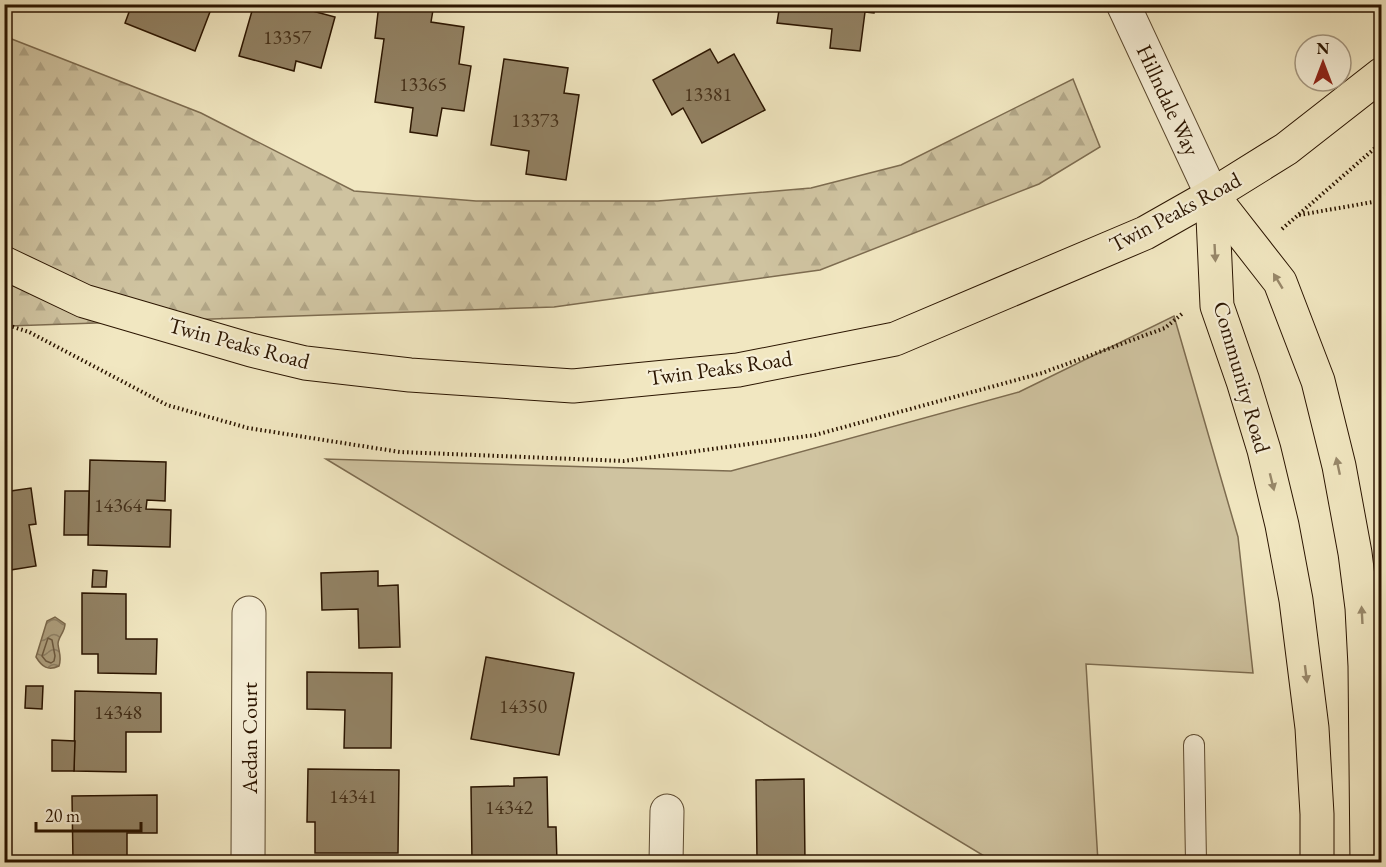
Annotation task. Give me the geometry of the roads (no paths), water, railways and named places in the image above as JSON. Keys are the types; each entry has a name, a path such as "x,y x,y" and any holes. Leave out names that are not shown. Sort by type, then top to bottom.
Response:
{"main road":[{"name":"Twin Peaks Road","path":"4,263 84,301 251,350 305,363 410,375 573,386 738,370 895,339 1145,233 1212,195 1286,148 1382,74"},
{"name":"Community Road","path":"1212,195 1217,306 1264,450 1282,525 1296,600 1312,728 1317,862"},
{"path":"1212,195 1280,282 1318,381 1339,466 1355,553 1362,608 1365,666 1367,862"}],"street":[{"name":"Hillndale Way","path":"1123,4 1212,195"},
{"name":"Aedan Court","path":"248,862 249,613"},
{"path":"666,862 667,811"}],"lane":[{"path":"1194,745 1196,862"}],"water":[{"path":"55,617 65,624 65,627 58,641 59,666 48,668 43,666 36,657 47,621"}]}
